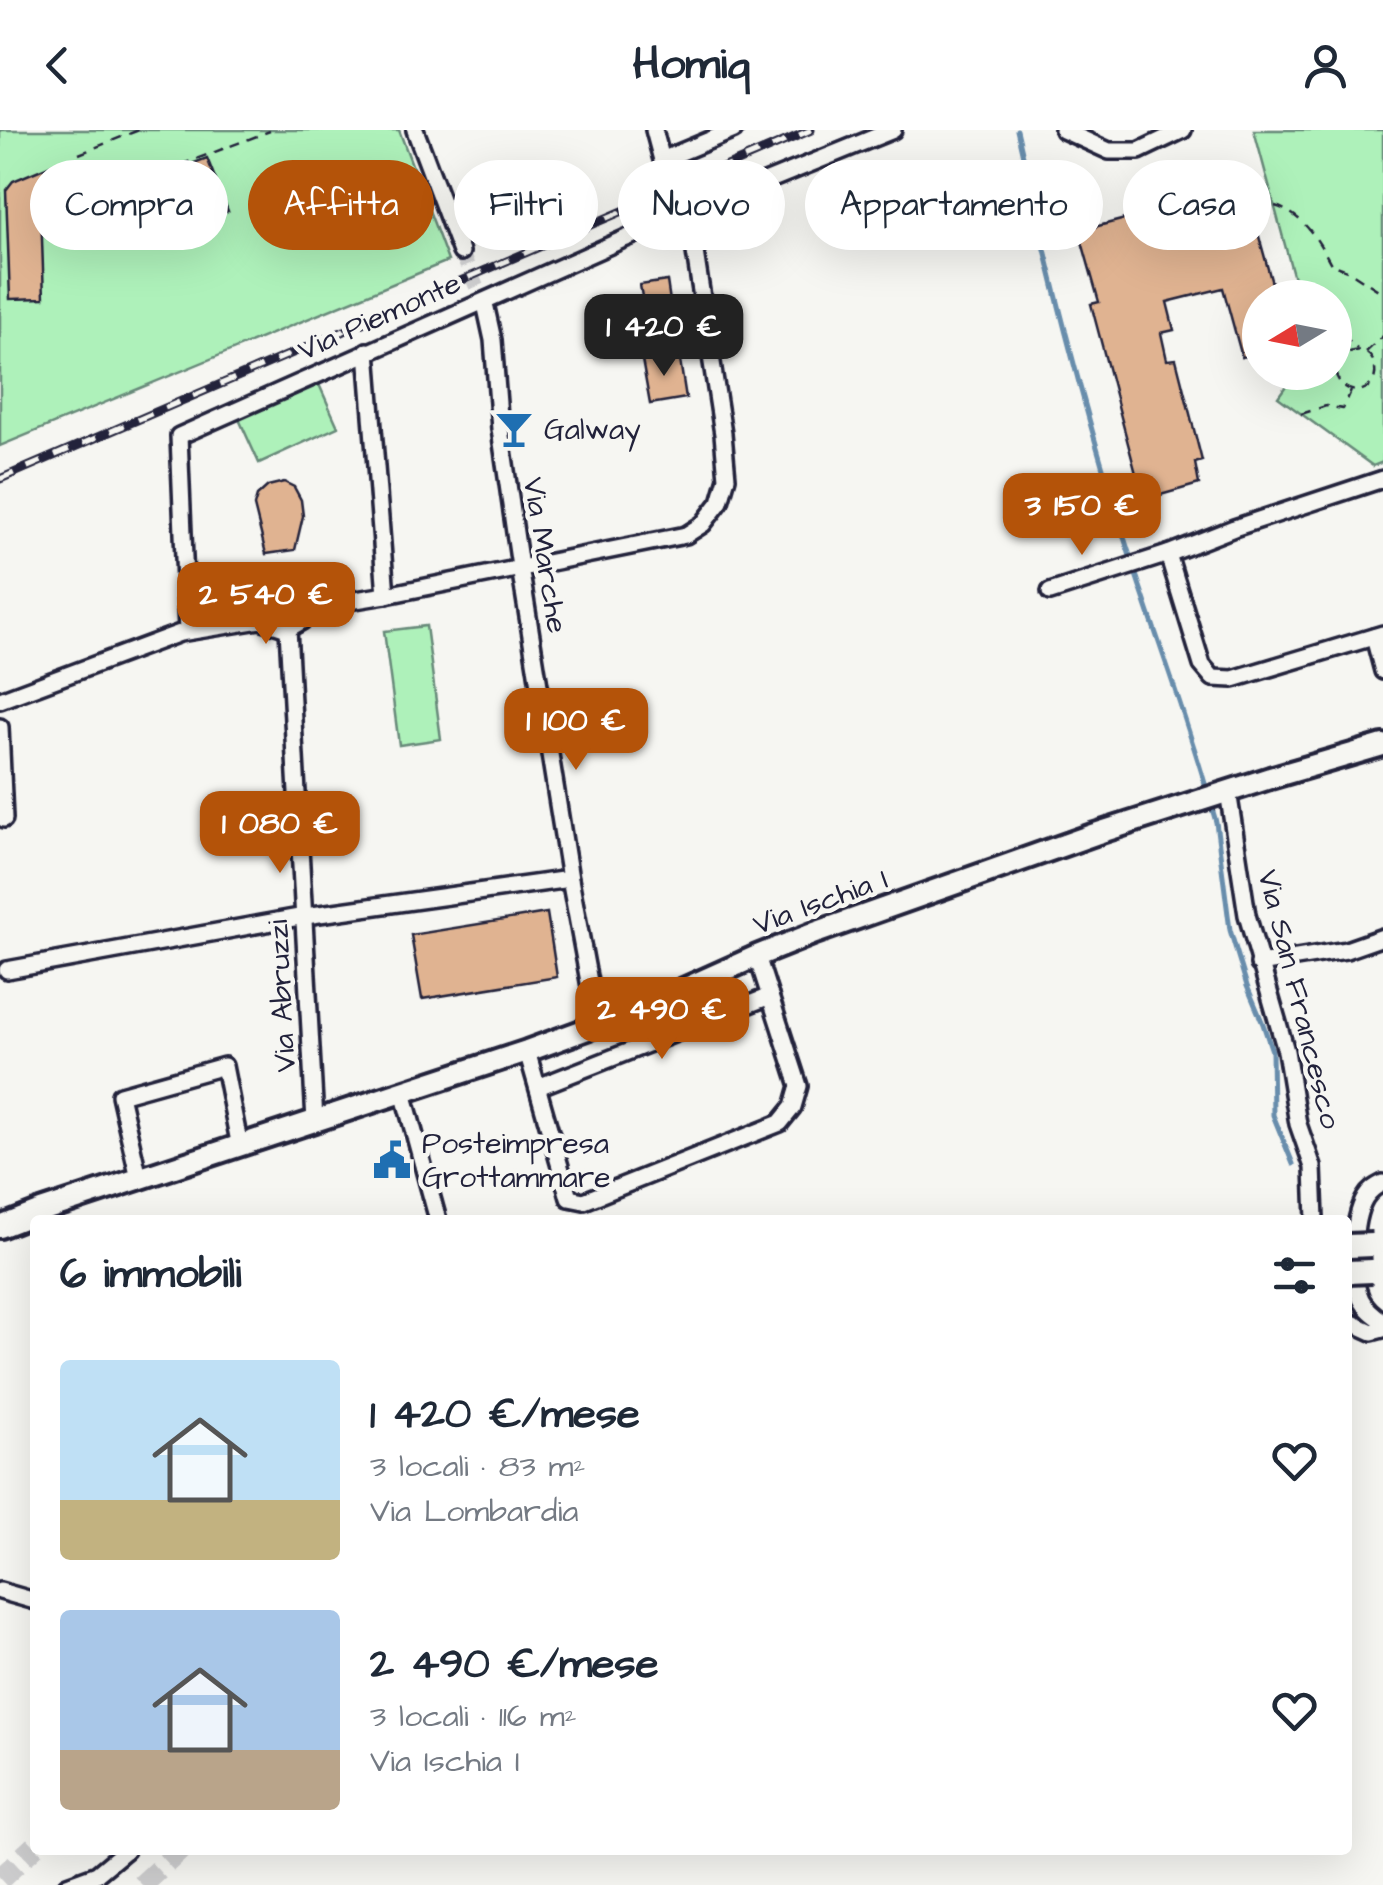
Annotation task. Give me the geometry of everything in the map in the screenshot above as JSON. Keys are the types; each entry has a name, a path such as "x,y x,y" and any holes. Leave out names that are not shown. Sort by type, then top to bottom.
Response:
{"highway":[{"path":"1352,1246 1372,1245"},
{"path":"1352,1272 1372,1271"}],"main road":[{"name":"Via Ischia I","path":"0,1227 41,1210 527,1051 628,1014 757,956 998,868 1223,792 1383,745"}],"street":[{"path":"415,130 461,252"},
{"path":"654,130 662,160 734,130"},
{"name":"Via Piemonte","path":"785,174 893,130"},
{"path":"1063,130 1110,151 1139,151 1183,130"},
{"name":"Via Piemonte","path":"187,632 179,436 618,242"},
{"path":"0,700 187,632 260,620 288,629 313,607 686,535 703,524 720,502 727,478 695,250"},
{"name":"Via Marche","path":"486,308 520,567 570,879 590,986 599,1011 596,1026"},
{"path":"367,351 386,595"},
{"path":"1050,592 1383,479"},
{"path":"1168,554 1208,676 1233,678 1379,636 1383,671"},
{"name":"Via Abruzzi","path":"288,629 315,1121"},
{"path":"0,727 4,819"},
{"name":"Via San Francesco","path":"1223,792 1247,916 1286,1050 1298,1124 1314,1167 1315,1215"},
{"path":"7,970 305,916 570,879"},
{"path":"1260,964 1346,950 1383,937"},
{"path":"527,1051 570,1198 584,1201 780,1123 793,1107 799,1086 757,956"},
{"path":"538,1087 770,996"},
{"path":"139,1178 120,1096 224,1066 240,1147"},
{"path":"403,1092 436,1215"},
{"path":"1379,1327 1357,1289 1356,1228 1366,1196 1383,1182"},
{"path":"1352,1322 1379,1327"},
{"path":"1352,1335 1379,1327"},
{"path":"0,1591 30,1600"},
{"path":"67,1885 97,1874 120,1855"}],"path":[{"path":"79,154 139,130"},
{"path":"194,160 270,131"},
{"path":"1275,206 1302,222 1331,264 1383,293"},
{"path":"1365,353 1383,336"},
{"path":"1301,414 1326,406 1343,409 1351,391 1364,389 1374,379 1374,362 1352,344"},
{"path":"1352,351 1358,350"}],"green space":[{"path":"0,130 399,130 410,160 248,160 248,250 434,250 434,224 448,261 0,446"},
{"path":"1254,130 1383,130 1383,462 1373,466 1278,397 1283,390 1352,390 1352,280 1294,280 1271,193 1271,160 1262,160"},
{"path":"318,382 338,427 259,463 239,419"},
{"path":"426,626 441,739 399,745 384,631"}],"building":[{"path":"30,174 30,250 42,250 44,298 10,299 6,190 13,181"},
{"path":"1123,220 1123,250 1263,250 1271,280 1242,280 1242,357 1223,288 1167,302 1174,330 1161,333 1167,360 1176,359 1202,461 1195,463 1199,484 1143,500 1091,304 1099,302 1084,250 1103,250 1103,225"},
{"path":"667,281 674,328 648,332 640,285"},
{"path":"679,354 686,398 650,404 642,360"},
{"path":"284,482 294,487 301,500 303,516 295,550 266,554 254,506 257,496 268,486"},
{"path":"547,913 557,977 422,999 411,935"}],"waterway":[{"path":"1017,130 1093,434 1208,794"},
{"path":"1211,805 1230,930 1272,1051 1273,1115 1293,1164"}],"tunnel":[{"path":"461,252 486,308"},
{"path":"0,1879 30,1851"},
{"path":"142,1885 175,1855"}],"railway":[{"path":"0,479 811,130"}],"place":[{"name":"Galway","path":"514,429"},
{"name":"Posteimpresa Grottammare","path":"392,1160"}]}
